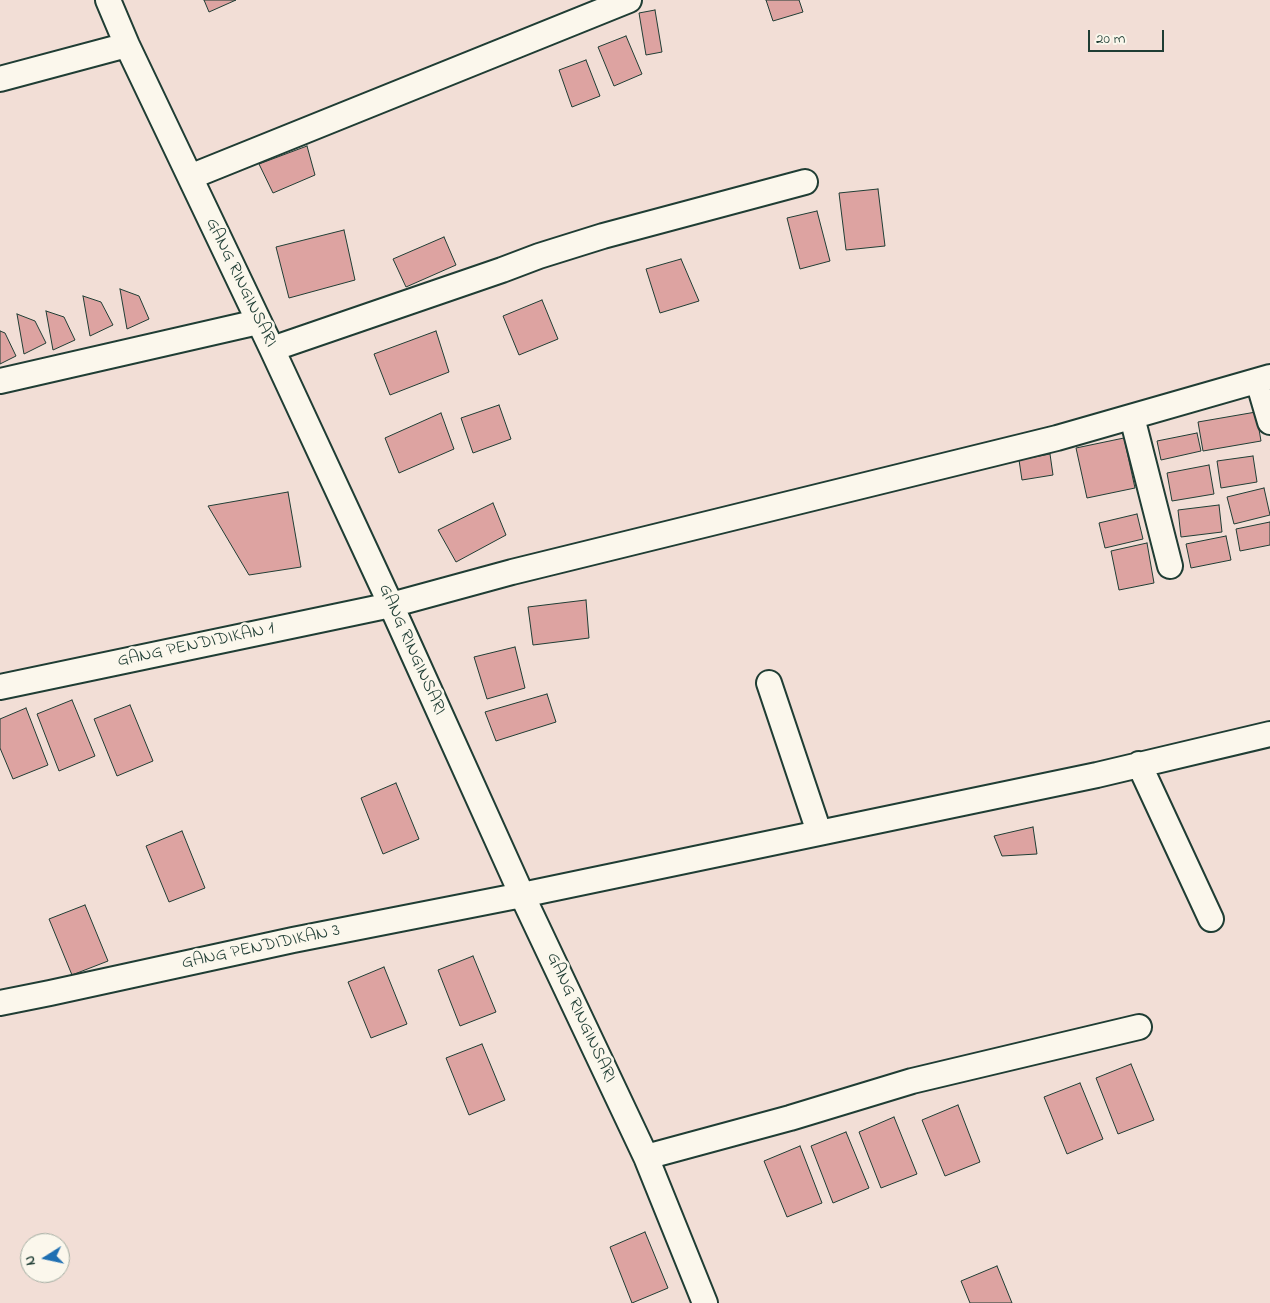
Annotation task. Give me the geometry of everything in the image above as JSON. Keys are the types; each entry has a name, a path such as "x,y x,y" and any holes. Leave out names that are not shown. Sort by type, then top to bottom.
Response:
{"street":[{"name":"GANG RINGINSARI","path":"108,0 127,45 272,349 391,605 522,895 646,1157 705,1303"},
{"path":"190,177 629,0"},
{"path":"0,79 127,45"},
{"path":"272,349 539,256 603,236 805,182"},
{"path":"0,381 258,322"},
{"path":"1264,379 1270,422"},
{"name":"GANG PENDIDIKAN 1","path":"0,687 391,605 512,572 1057,438 1264,379"},
{"path":"1132,417 1170,566"},
{"path":"769,683 819,832"},
{"name":"GANG PENDIDIKAN 3","path":"0,1003 292,940 522,895 1139,764 1270,734"},
{"path":"1139,764 1211,919"},
{"path":"646,1157 790,1118 912,1080 1138,1027"}],"building":[{"path":"204,0 236,0 209,12"},
{"path":"766,0 799,0 803,12 773,21"},
{"path":"655,10 662,52 646,55 639,13"},
{"path":"626,36 642,74 614,86 598,47"},
{"path":"586,60 600,96 572,107 559,70"},
{"path":"307,146 315,175 273,193 259,164"},
{"path":"878,189 885,246 846,250 839,193"},
{"path":"817,211 830,261 800,269 787,218"},
{"path":"344,230 355,280 289,298 276,247"},
{"path":"444,237 456,265 406,287 393,259"},
{"path":"681,259 699,301 660,313 646,269"},
{"path":"120,289 139,296 149,319 127,329"},
{"path":"83,296 101,302 113,325 90,336"},
{"path":"542,300 558,339 519,355 503,316"},
{"path":"46,311 64,317 75,340 53,350"},
{"path":"17,314 35,321 46,343 24,354"},
{"path":"0,331 5,333 16,356 0,364"},
{"path":"436,331 449,372 390,395 374,354"},
{"path":"499,405 511,439 473,453 461,418"},
{"path":"1256,412 1261,441 1203,451 1198,422"},
{"path":"441,413 454,449 399,473 385,438"},
{"path":"1197,433 1201,451 1161,460 1157,441"},
{"path":"1124,438 1135,488 1087,498 1076,448"},
{"path":"1050,454 1053,475 1022,480 1019,460"},
{"path":"1253,456 1257,482 1221,488 1217,461"},
{"path":"1209,465 1214,494 1172,501 1167,473"},
{"path":"1264,488 1270,515 1234,524 1227,497"},
{"path":"288,492 301,567 249,575 208,506"},
{"path":"493,503 506,535 456,562 438,530"},
{"path":"1219,505 1222,532 1181,537 1178,510"},
{"path":"1137,514 1143,539 1105,548 1099,523"},
{"path":"1270,522 1270,545 1240,551 1236,529"},
{"path":"1226,536 1231,560 1191,568 1186,544"},
{"path":"1147,543 1154,583 1119,590 1111,551"},
{"path":"586,600 589,638 533,645 528,607"},
{"path":"515,647 525,688 487,699 474,657"},
{"path":"547,694 556,722 496,741 485,712"},
{"path":"72,700 95,756 59,771 37,714"},
{"path":"130,705 153,761 117,776 94,719"},
{"path":"26,708 48,765 13,779 0,748 0,719"},
{"path":"396,783 419,839 383,854 361,798"},
{"path":"1033,827 1037,854 1002,856 994,836"},
{"path":"182,831 205,888 169,902 146,846"},
{"path":"85,905 108,961 72,975 49,919"},
{"path":"473,956 496,1012 460,1026 438,970"},
{"path":"384,967 407,1024 371,1038 348,982"},
{"path":"482,1044 505,1100 469,1115 446,1058"},
{"path":"1131,1064 1154,1120 1118,1134 1096,1078"},
{"path":"1080,1083 1103,1139 1067,1154 1044,1097"},
{"path":"958,1105 980,1162 945,1176 922,1120"},
{"path":"894,1117 917,1174 881,1188 859,1132"},
{"path":"846,1132 869,1188 833,1203 811,1146"},
{"path":"800,1146 822,1203 787,1217 764,1161"},
{"path":"645,1232 668,1288 632,1303 610,1247"},
{"path":"997,1266 1012,1303 970,1303 961,1281"}]}
